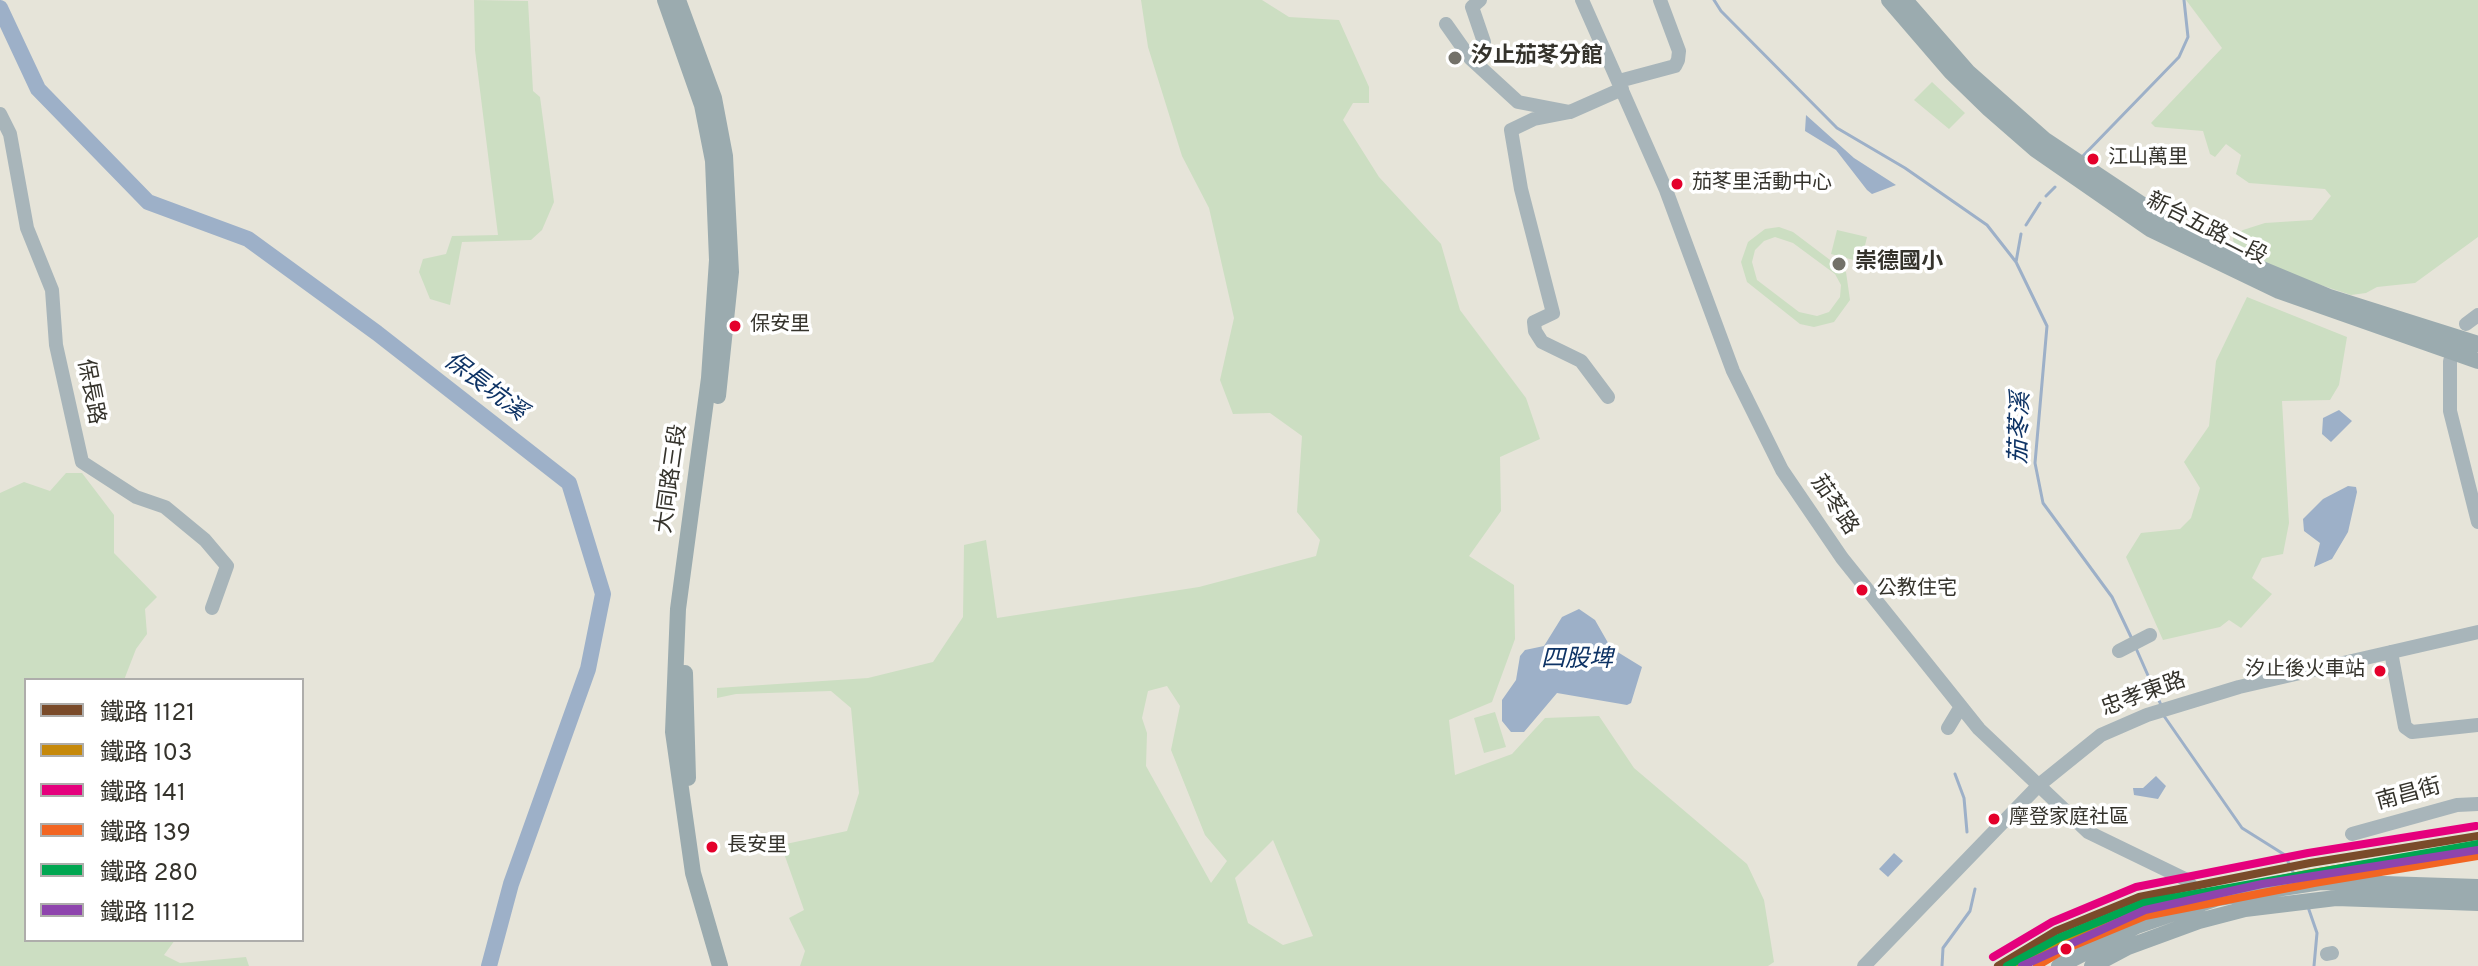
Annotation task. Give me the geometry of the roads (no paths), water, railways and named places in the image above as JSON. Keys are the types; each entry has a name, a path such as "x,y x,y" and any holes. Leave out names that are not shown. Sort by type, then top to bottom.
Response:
{"main road":[{"name":"大同路三段","path":"665,0 702,105 715,188 717,260 709,378 678,609 673,732 693,873 720,966"},
{"name":"大同路三段","path":"678,0 714,98 725,156 730,224 731,272 724,352 688,610 685,671 687,772 709,898 730,966"},
{"name":"新台五路二段","path":"1889,0 1951,72 1989,109 2070,174 2150,229 2279,291 2478,361"},
{"name":"新台五路二段","path":"1905,0 1968,72 2045,140 2180,230 2228,255 2329,297 2478,344"},
{"path":"2059,966 2137,926 2198,913 2245,909 2297,894 2322,890 2478,887"},
{"path":"2322,890 2377,897 2478,903"},
{"path":"2092,966 2198,913"}],"street":[{"path":"1470,58 1484,42 1472,7 1480,0"},
{"name":"茄苳路","path":"1582,0 1666,190 1733,371 1782,470 1842,558 1960,708 2088,832 2185,879 2193,888 2198,913"},
{"path":"1608,397 1581,361 1542,342 1534,322 1553,313 1521,189 1511,130 1534,119 1570,112 1620,85 1675,66 1679,51 1660,0"},
{"path":"1446,24 1470,58 1518,102 1570,112"},
{"name":"保長路","path":"0,114 10,134 27,228 52,290 56,345 82,462 136,497 165,507 205,540 227,566 212,608"},
{"path":"2450,361 2450,411 2478,522"},
{"name":"忠孝東路","path":"1864,966 2039,785 2101,735 2172,706 2478,632"},
{"path":"2119,651 2150,635"},
{"path":"2391,652 2405,727 2412,732 2478,725"},
{"path":"1948,728 1960,708"},
{"name":"南昌街","path":"2352,834 2457,805 2478,804"}],"water":[{"path":"1806,115 1854,158 1896,185 1872,194 1836,150 1805,131"},
{"path":"2339,410 2352,421 2331,442 2322,434 2323,418"},
{"path":"2348,486 2356,487 2357,492 2348,532 2332,559 2314,567 2320,543 2304,531 2303,519 2323,499"},
{"name":"四股埤","path":"1579,609 1595,620 1611,648 1642,667 1631,703 1627,705 1557,693 1524,732 1511,732 1502,721 1502,700 1516,680 1520,656 1525,650 1544,646 1562,617"},
{"path":"2156,776 2166,786 2158,799 2134,795 2133,788 2143,788"},
{"path":"1894,853 1903,861 1888,877 1879,869"}],"waterway":[{"name":"茄苳溪","path":"1714,0 1721,11 1837,128 1905,168 1987,225 2016,262 2047,326 2035,463 2043,503 2112,597 2132,639"},
{"path":"2081,158 2179,57 2188,37 2184,0"},
{"name":"保長坑溪","path":"0,8 38,89 148,202 248,239 377,333 569,483 603,594 588,669 511,884 489,966"},
{"path":"2046,196 2055,187"},
{"path":"2026,225 2040,203"},
{"path":"2016,262 2021,234"},
{"name":"茄苳溪","path":"2135,646 2161,705"},
{"name":"茄苳溪","path":"2164,716 2242,828 2285,855 2297,881"},
{"path":"1955,774 1964,798 1967,832"},
{"path":"1942,966 1943,948 1970,911 1975,889"},
{"name":"茄苳溪","path":"2308,907 2317,933 2314,966"}],"rail line":[{"name":"141","path":"1993,957 2052,922 2136,887 2308,853 2476,826"},
{"name":"1121","path":"1998,966 2056,931 2139,897 2310,863 2478,836"},
{"name":"280","path":"2007,966 2059,938 2144,903 2478,844"},
{"name":"103","path":"2017,966 2061,940 2142,907 2312,873 2478,846"},
{"name":"1112","path":"2022,966 2145,910 2262,884 2478,850"},
{"name":"139","path":"2037,966 2065,949 2145,916 2314,883 2478,856"}],"place":[{"name":"汐止茄苳分館","path":"1455,58"},
{"name":"江山萬里","path":"2093,159"},
{"name":"茄苳里活動中心","path":"1677,184"},
{"name":"崇德國小","path":"1839,264"},
{"name":"保安里","path":"735,326"},
{"name":"公教住宅","path":"1862,590"},
{"name":"汐止後火車站","path":"2380,671"},
{"name":"摩登家庭社區","path":"1994,819"},
{"name":"長安里","path":"712,847"}]}
